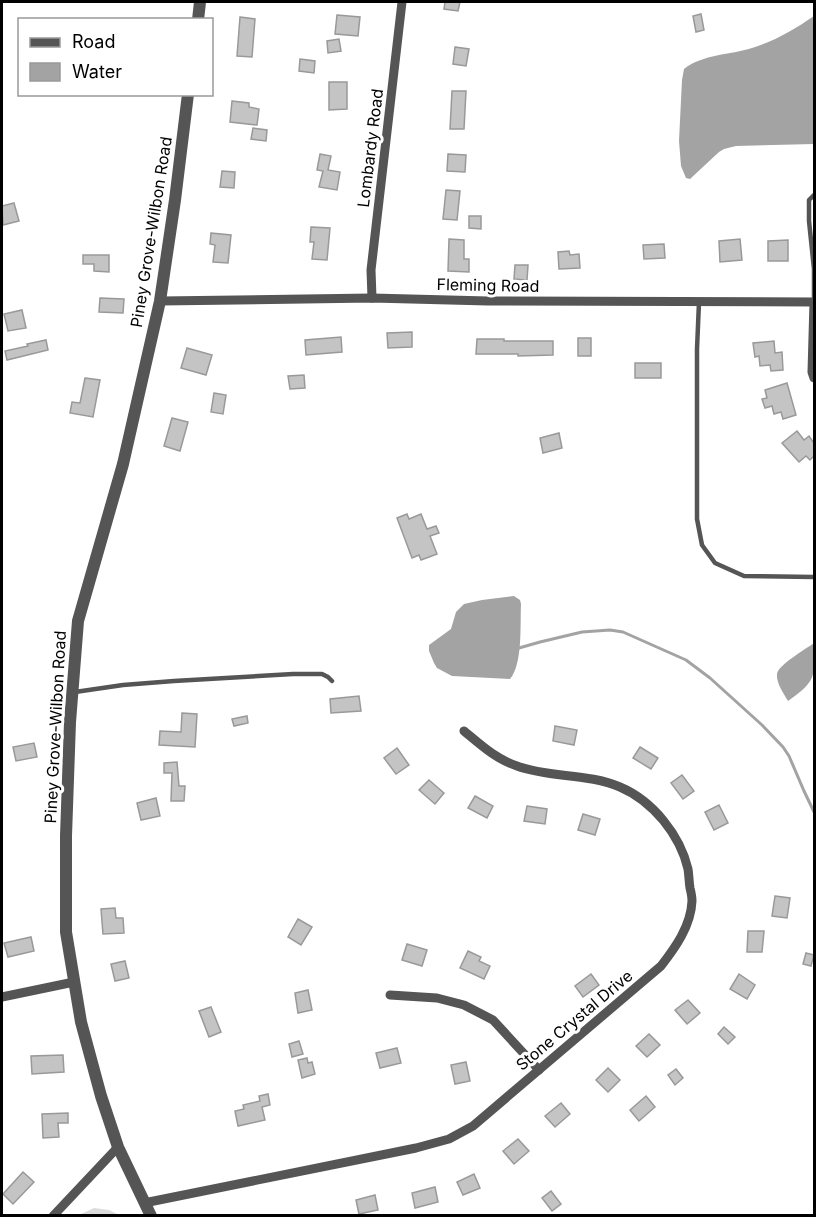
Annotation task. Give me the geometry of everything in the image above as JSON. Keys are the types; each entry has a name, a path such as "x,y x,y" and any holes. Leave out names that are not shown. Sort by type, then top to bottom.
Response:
{"street":[{"path":"198,18 200,2"},
{"name":"Lombardy Road","path":"372,298 371,270 402,2"},
{"name":"Piney Grove-Wilbon Road","path":"150,1215 118,1147 101,1096 81,1022 66,932 66,836 72,692 78,621 123,464 160,301 188,96"},
{"name":"Fleming Road","path":"160,301 372,298 488,301 814,302"},
{"path":"814,302 812,372 814,378"},
{"name":"Stone Crystal Drive","path":"144,1203 416,1148 449,1139 473,1126 660,966 677,946 688,920 692,902 687,868 678,844 658,815 640,798 620,787 594,779 519,767 494,756 464,731"},
{"path":"2,997 74,982"},
{"path":"390,995 436,998 464,1005 493,1020 539,1070"},
{"path":"53,1215 118,1147"}],"lane":[{"path":"814,195 809,200 809,221 814,269 814,302"},
{"path":"699,302 697,519 702,545 715,563 744,576 814,577"},
{"path":"72,692 123,685 293,674 322,674 332,681"}],"shaded area":[{"path":"94,1208 109,1210 119,1215 79,1215"}],"water":[{"path":"814,16 814,144 736,146 724,149 690,179 686,178 681,166 679,141 684,69 700,60 769,42"},
{"path":"514,596 520,600 521,604 520,643 517,664 510,679 452,676 437,668 429,651 429,645 451,629 456,612 464,604"},
{"path":"814,643 812,678 788,701 777,674 787,662"}],"building":[{"path":"445,2 460,2 458,11 444,9"},
{"path":"701,14 704,30 696,32 693,16"},
{"path":"337,15 360,17 358,36 335,34"},
{"path":"240,17 255,19 252,57 237,56"},
{"path":"339,39 341,51 328,53 327,41"},
{"path":"455,47 469,49 466,66 453,64"},
{"path":"300,59 315,61 314,73 299,71"},
{"path":"329,82 347,82 347,109 329,110"},
{"path":"452,91 466,91 464,129 450,129"},
{"path":"232,101 249,103 249,107 259,109 257,125 230,122"},
{"path":"253,128 267,130 266,141 251,139"},
{"path":"320,154 331,156 328,170 340,172 337,190 319,187 323,171 317,170"},
{"path":"448,154 466,155 465,172 447,171"},
{"path":"222,171 235,172 234,188 220,187"},
{"path":"446,190 460,191 457,220 443,219"},
{"path":"14,203 19,221 3,225 2,206"},
{"path":"469,216 481,216 481,229 469,228"},
{"path":"311,227 330,228 327,260 312,259 314,242 310,242"},
{"path":"211,233 231,235 228,263 213,262 215,245 210,244"},
{"path":"449,239 464,240 464,259 469,259 469,272 448,271"},
{"path":"740,239 742,260 720,262 719,241"},
{"path":"788,240 788,261 768,261 768,241"},
{"path":"664,244 665,258 644,259 643,245"},
{"path":"569,251 570,255 579,254 580,268 559,269 558,252"},
{"path":"83,255 109,255 109,272 94,271 94,264 83,264"},
{"path":"515,265 528,265 527,280 514,279"},
{"path":"100,298 124,299 123,313 99,312"},
{"path":"22,310 26,328 8,331 4,314"},
{"path":"412,332 412,347 388,348 387,333"},
{"path":"341,337 342,352 306,355 305,340"},
{"path":"578,338 591,338 591,356 578,356"},
{"path":"477,339 553,341 553,355 476,354"},
{"path":"46,340 48,350 7,360 5,351"},
{"path":"774,341 775,353 782,352 783,370 771,371 770,365 760,366 759,356 755,357 753,343"},
{"path":"187,348 212,355 206,375 181,368"},
{"path":"635,363 661,363 661,378 635,378"},
{"path":"304,375 305,388 290,389 288,376"},
{"path":"85,378 100,380 93,417 70,413 72,402 80,403"},
{"path":"787,383 796,415 783,419 781,412 774,414 772,406 765,408 762,399 767,398 765,390"},
{"path":"214,393 226,395 223,414 211,412"},
{"path":"172,418 188,422 180,451 164,446"},
{"path":"797,431 804,440 809,436 814,443 814,456 810,460 806,456 799,462 782,443"},
{"path":"559,433 562,448 543,453 540,438"},
{"path":"407,514 409,519 421,514 427,529 436,526 439,533 430,536 437,554 421,560 419,555 412,558 397,518"},
{"path":"359,696 361,711 331,713 330,699"},
{"path":"182,713 197,714 195,747 159,745 160,731 181,732"},
{"path":"247,716 248,723 234,726 232,719"},
{"path":"555,726 577,730 574,745 553,741"},
{"path":"34,743 37,757 16,761 13,747"},
{"path":"640,747 658,758 651,769 633,758"},
{"path":"397,748 409,765 396,774 384,758"},
{"path":"177,762 179,786 185,786 184,801 171,801 172,773 164,773 164,763"},
{"path":"682,775 694,791 683,799 671,783"},
{"path":"429,780 444,793 435,804 419,790"},
{"path":"475,796 493,806 487,818 468,808"},
{"path":"156,798 160,816 141,820 137,803"},
{"path":"719,805 728,823 714,830 705,812"},
{"path":"527,806 547,809 545,824 524,821"},
{"path":"583,814 600,819 595,835 578,830"},
{"path":"775,896 790,898 787,918 772,916"},
{"path":"115,908 116,918 123,918 124,933 103,934 101,909"},
{"path":"298,919 312,927 301,945 288,937"},
{"path":"748,931 764,931 762,952 747,952"},
{"path":"31,937 34,951 8,957 4,943"},
{"path":"407,944 427,950 422,966 402,960"},
{"path":"468,951 481,957 479,961 490,966 484,979 460,968"},
{"path":"806,953 814,955 811,966 803,964"},
{"path":"125,961 129,978 115,981 111,964"},
{"path":"591,974 599,985 583,997 575,986"},
{"path":"739,974 755,985 747,999 730,989"},
{"path":"308,990 312,1010 298,1013 295,993"},
{"path":"688,1000 700,1013 687,1024 675,1010"},
{"path":"211,1007 221,1032 209,1037 199,1011"},
{"path":"724,1027 735,1037 728,1044 718,1034"},
{"path":"649,1034 660,1045 647,1057 636,1046"},
{"path":"299,1041 303,1054 292,1057 289,1044"},
{"path":"397,1048 401,1063 380,1068 376,1053"},
{"path":"63,1055 64,1072 32,1074 31,1056"},
{"path":"307,1058 308,1063 312,1062 315,1074 302,1078 298,1060"},
{"path":"466,1062 470,1081 455,1084 451,1065"},
{"path":"608,1068 620,1080 608,1092 596,1080"},
{"path":"676,1069 683,1078 675,1085 668,1075"},
{"path":"268,1094 270,1105 262,1107 265,1120 238,1126 235,1111 244,1109 243,1105 260,1101 259,1096"},
{"path":"646,1096 655,1107 639,1121 630,1110"},
{"path":"561,1103 570,1114 555,1127 545,1116"},
{"path":"68,1113 68,1123 58,1123 59,1137 43,1138 42,1114"},
{"path":"518,1139 529,1151 514,1164 503,1151"},
{"path":"23,1172 34,1182 13,1204 3,1194"},
{"path":"474,1174 480,1188 463,1195 457,1182"},
{"path":"435,1187 438,1202 415,1208 412,1193"},
{"path":"551,1191 561,1204 552,1211 542,1198"},
{"path":"375,1195 378,1210 359,1214 356,1200"}],"waterway":[{"path":"515,648 582,632 610,630 623,632 686,660 710,678 783,747 814,812"}]}
